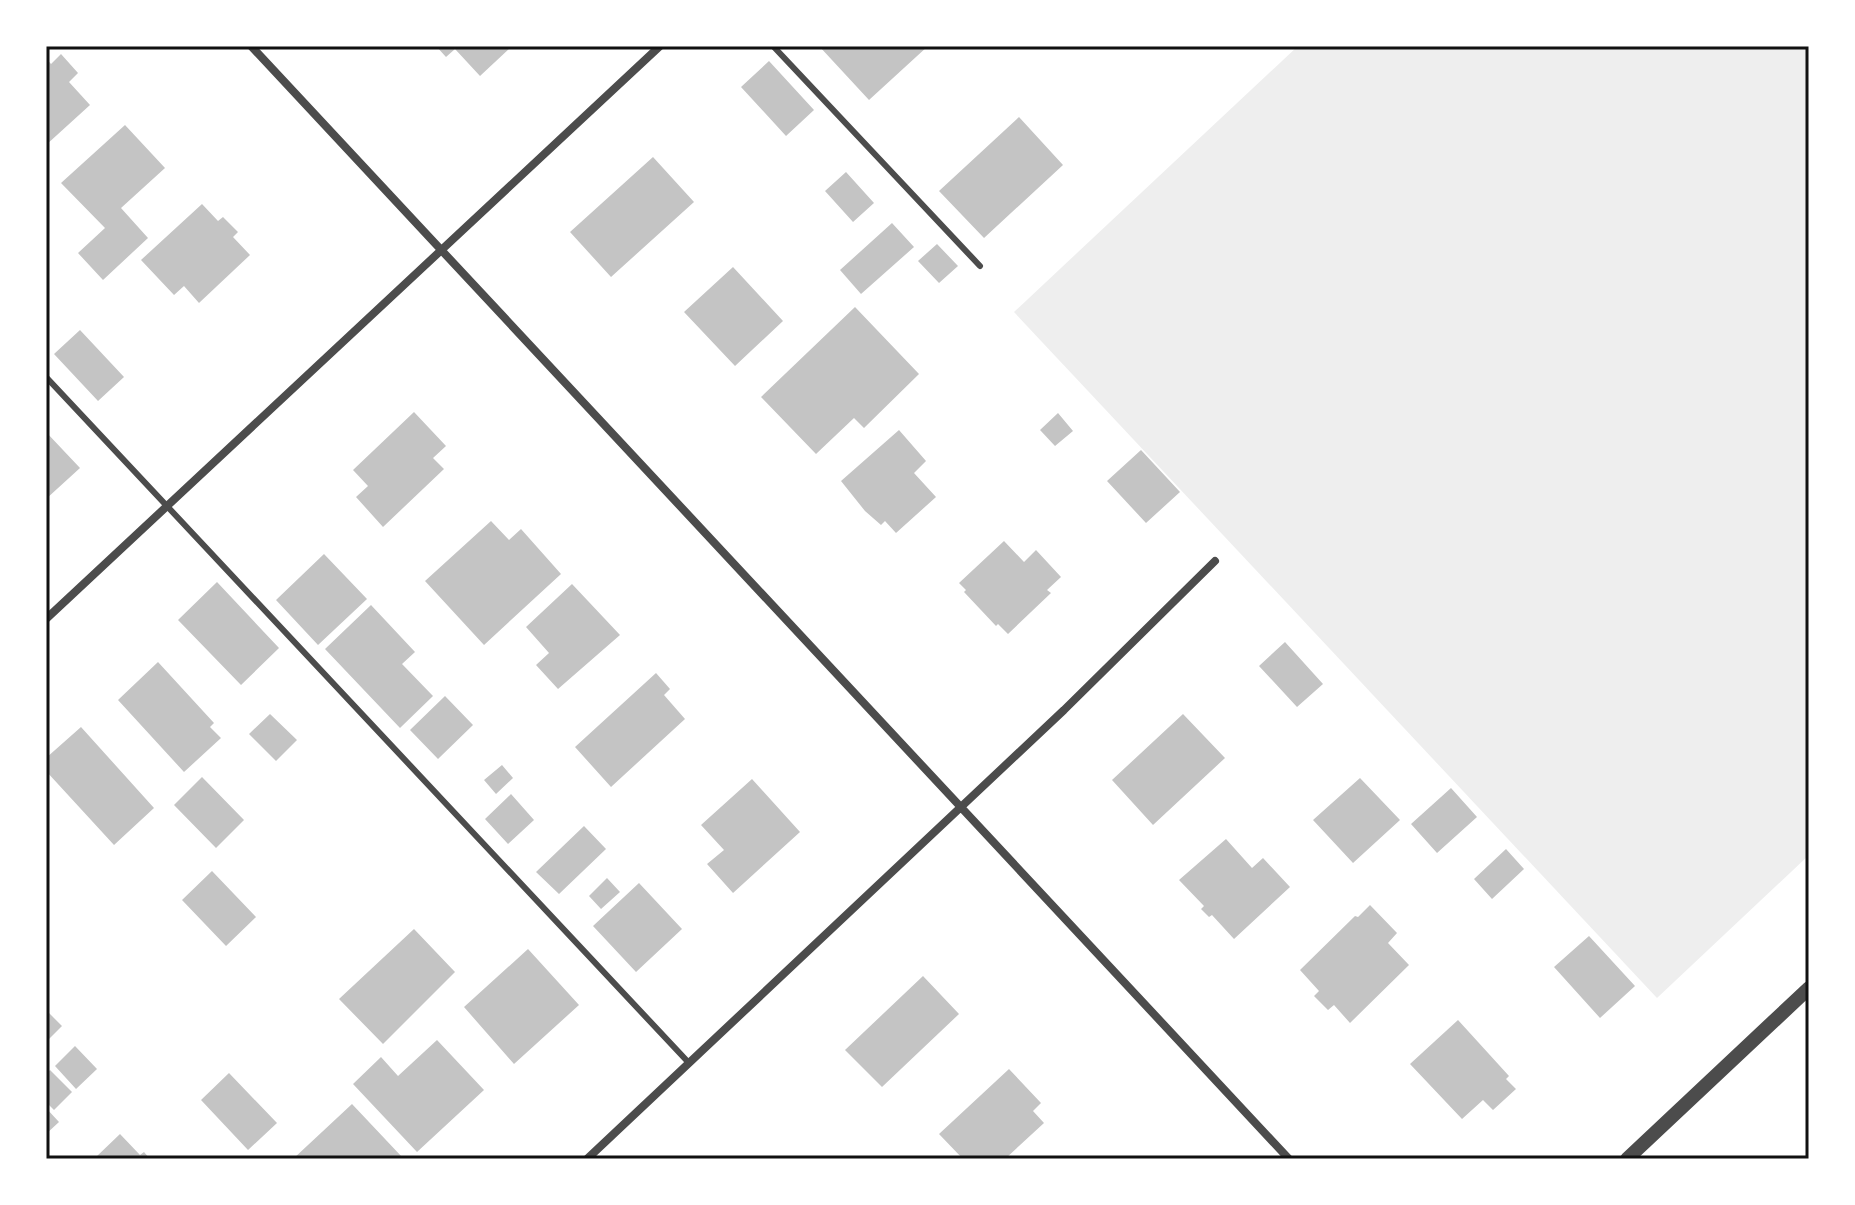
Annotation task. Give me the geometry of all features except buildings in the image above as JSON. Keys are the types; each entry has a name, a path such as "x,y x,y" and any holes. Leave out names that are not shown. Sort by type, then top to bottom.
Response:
{"street":[{"path":"251,46 1289,1159"},
{"path":"46,619 660,46"},
{"path":"587,1159 961,808 1215,561"},
{"path":"1627,1159 1809,988"}],"lane":[{"path":"773,46 980,266"},
{"path":"46,377 689,1063"}],"shaded area":[{"path":"1298,46 1809,46 1809,855 1657,998 1014,312"}]}
